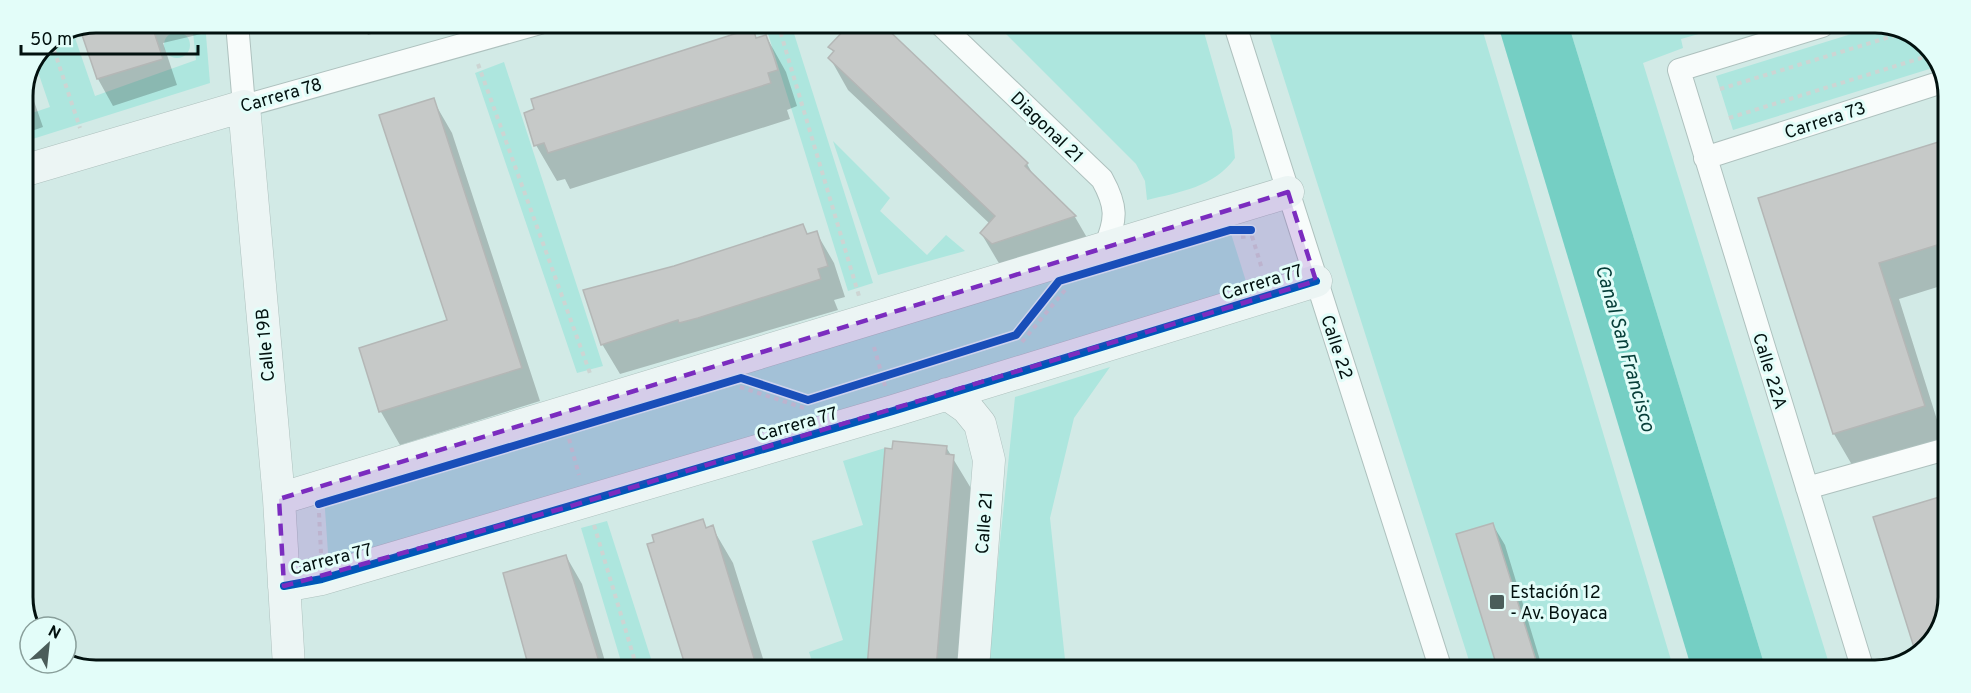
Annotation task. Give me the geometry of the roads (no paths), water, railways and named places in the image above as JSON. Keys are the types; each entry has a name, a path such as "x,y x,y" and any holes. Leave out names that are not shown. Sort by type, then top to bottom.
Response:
{"street":[{"name":"Calle 19B","path":"238,33 279,499 288,660"},
{"name":"Carrera 78","path":"33,168 504,33"},
{"name":"Diagonal 21","path":"949,33 1102,179 1113,199 1115,214 1105,248"},
{"name":"Calle 22","path":"1238,33 1438,660"},
{"name":"Calle 22A","path":"1799,33 1679,70 1860,660"},
{"name":"Carrera 73","path":"1705,158 1937,84"},
{"path":"279,499 1288,192"},
{"name":"Carrera 77","path":"284,586 333,576 887,392 947,394 1316,281"},
{"name":"Calle 21","path":"947,394 967,408 980,424 989,460 973,660"},
{"path":"1807,488 1938,451"}],"water":[{"name":"Canal San Francisco","path":"1500,33 1571,33 1763,660 1689,660"}],"place":[{"name":"Estación 12 - Av. Boyaca","path":"1497,602"}]}
